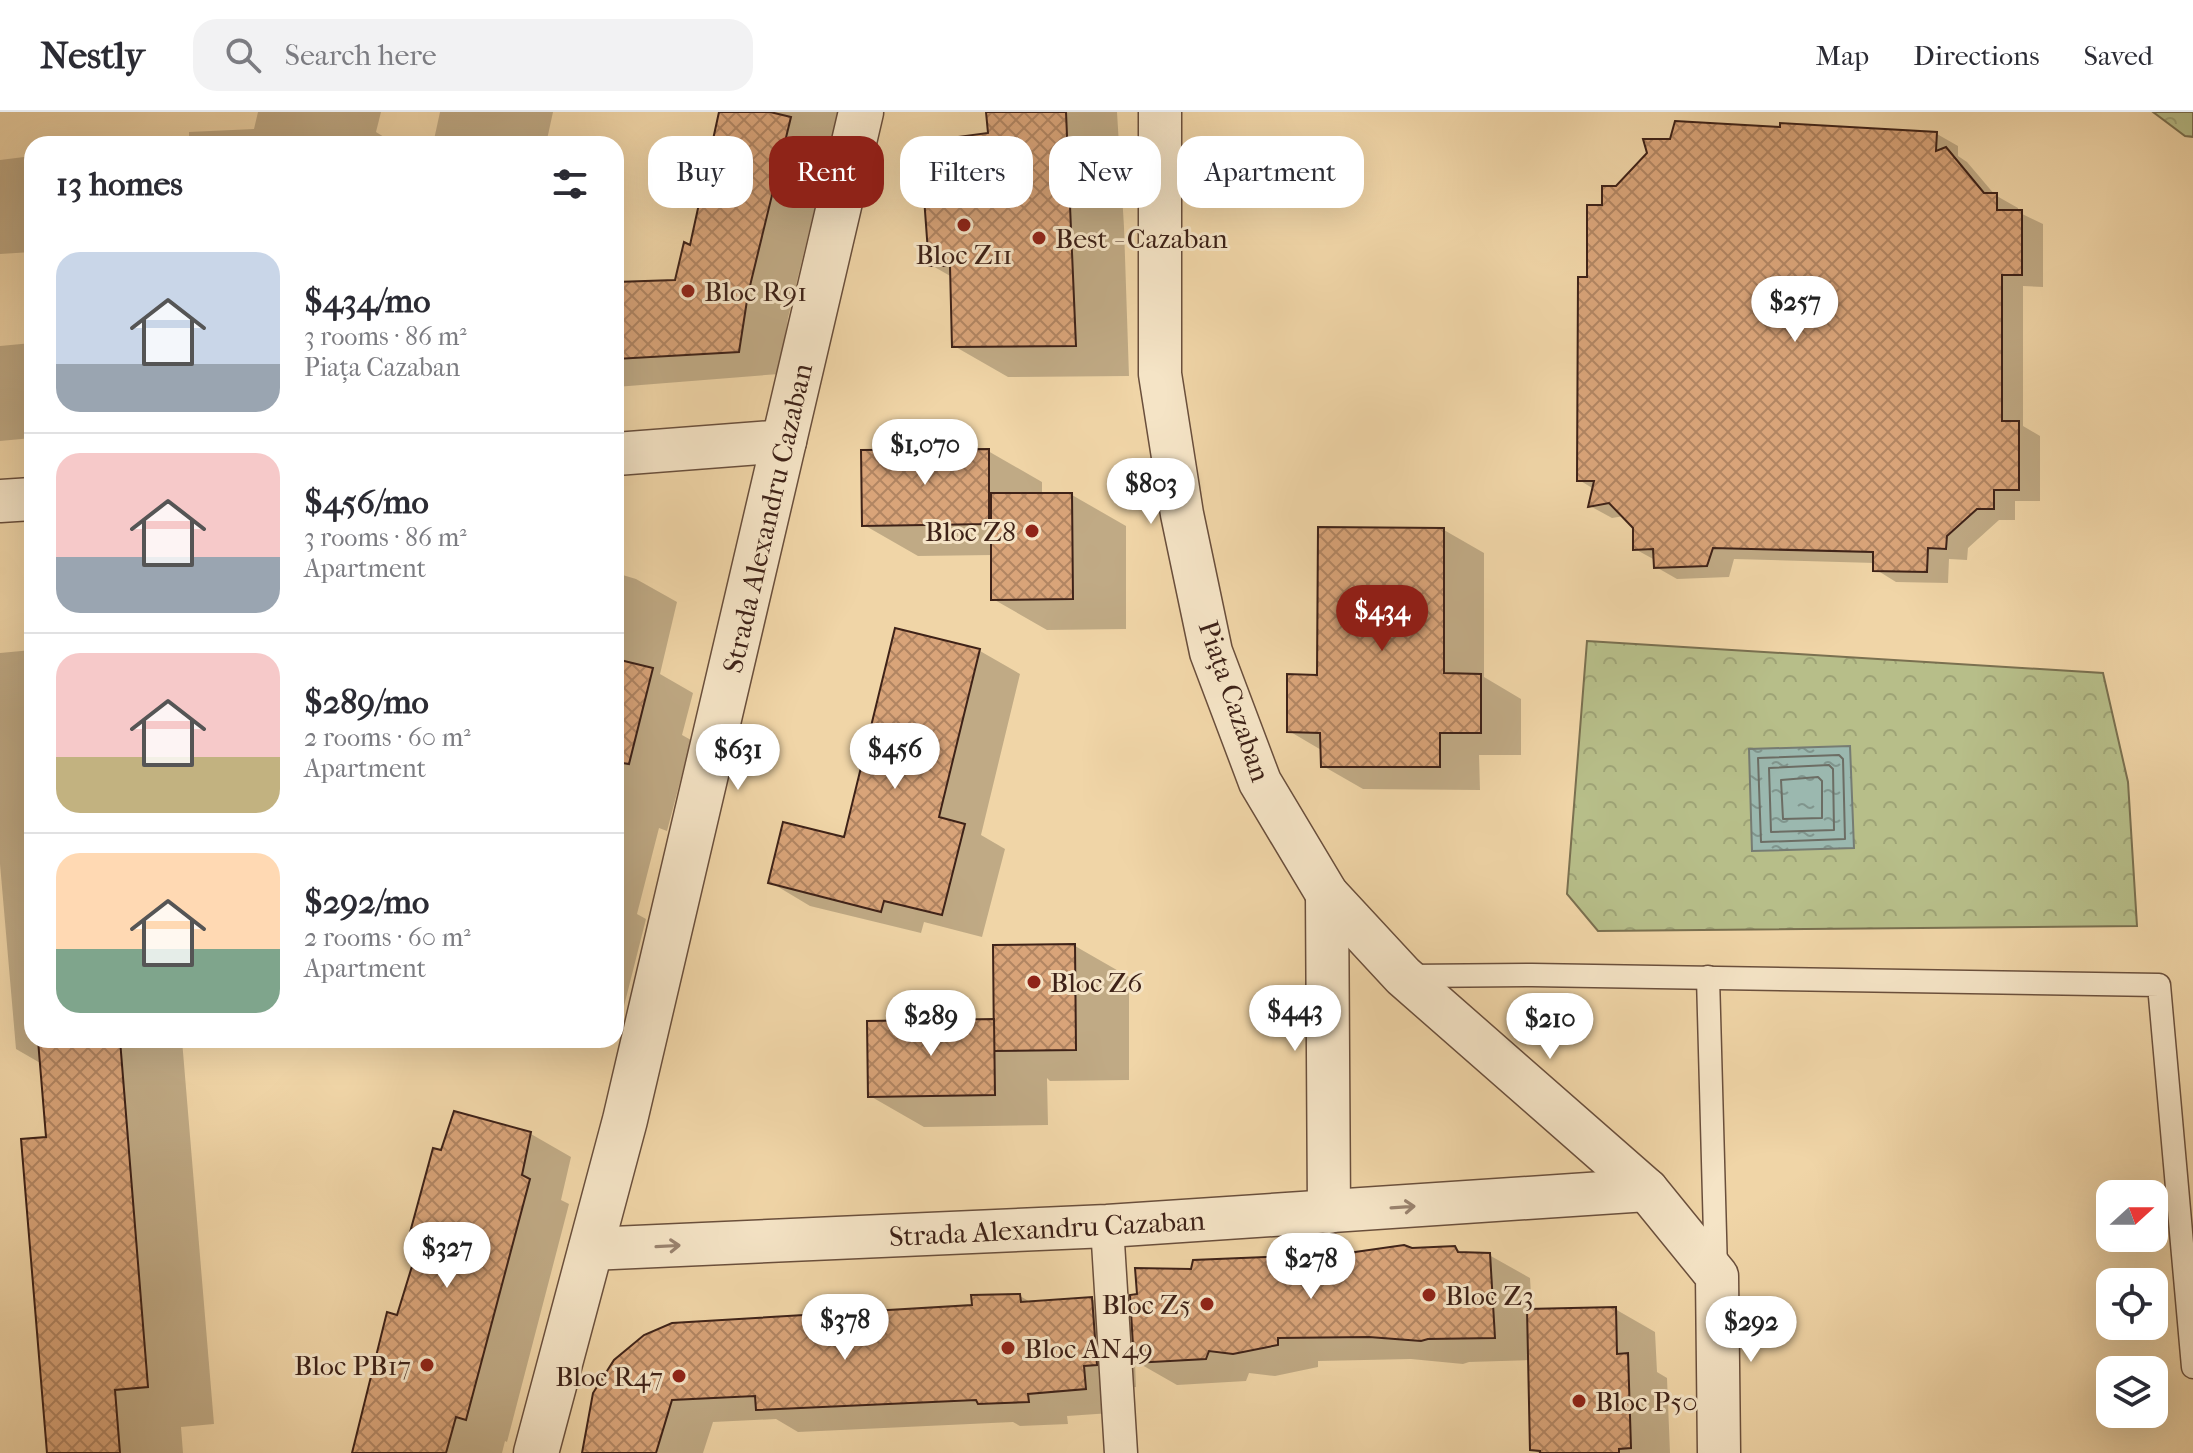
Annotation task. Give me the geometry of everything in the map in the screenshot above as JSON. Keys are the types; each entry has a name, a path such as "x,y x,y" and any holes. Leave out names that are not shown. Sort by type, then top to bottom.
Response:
{"street":[{"name":"Strada Alexandru Cazaban","path":"536,1453 625,1120 861,112"},
{"name":"Piața Cazaban","path":"1160,112 1160,374 1182,514 1211,652 1260,782 1327,894"},
{"path":"624,453 785,441"},
{"path":"0,501 24,500"},
{"path":"1327,894 1403,976 1647,1190 1717,1276 1719,1453"},
{"path":"1327,894 1329,1212"},
{"name":"Strada Alexandru Cazaban","path":"590,1249 1107,1226 1647,1190"},
{"path":"1107,1226 1121,1453"}],"lane":[{"path":"1403,976 1708,977 2159,985 2193,1367"},
{"path":"1708,977 1717,1276"}],"green space":[{"path":"2153,112 2193,112 2193,137 2185,136"},
{"path":"1587,641 2103,673 2128,782 2137,926 1598,931 1567,894"}],"water":[{"path":"1850,746 1854,848 1752,851 1749,749"}],"building":[{"name":"Bloc R91","path":"719,112 770,112 791,117 786,136 769,136 769,208 748,294 739,352 624,359 624,282 675,280 684,242 690,245 698,208 753,208 753,136 714,136"},
{"name":"Best - Cazaban","path":"986,112 1066,112 1067,136 1049,136 1049,208 1070,208 1076,346 952,347 950,266 929,266 925,208 1033,208 1033,136 965,136 988,133"},
{"path":"1675,121 1780,127 1780,123 1937,132 1936,151 1946,147 1984,193 1997,193 1997,210 2022,210 2022,275 2002,275 2002,421 2019,421 2019,490 1994,490 1994,509 1977,509 1947,536 1946,549 1928,548 1927,572 1873,571 1873,552 1713,548 1707,566 1654,568 1653,549 1633,550 1633,528 1609,503 1588,507 1594,481 1577,481 1578,277 1587,277 1587,205 1602,205 1602,186 1616,186 1647,153 1643,139 1670,139"},
{"path":"989,449 989,524 862,526 861,450"},
{"name":"Bloc Z8","path":"991,493 1072,493 1073,599 991,600"},
{"path":"1318,527 1444,528 1444,673 1481,674 1481,733 1440,733 1440,767 1321,767 1320,733 1287,732 1287,674 1317,675"},
{"path":"895,628 980,649 939,817 965,824 942,915 884,901 881,912 768,883 783,822 844,837"},
{"path":"624,661 653,668 629,764 624,763"},
{"name":"Bloc Z6","path":"1075,944 1076,1050 994,1051 993,945"},
{"path":"994,1019 995,1095 868,1097 867,1021"},
{"path":"39,1048 121,1048 148,1387 115,1390 120,1453 47,1453 21,1139 46,1137"},
{"path":"454,1111 531,1132 522,1175 530,1179 466,1420 456,1417 446,1453 352,1453 387,1312 397,1315 417,1250 406,1247 433,1148 441,1150"},
{"path":"1404,1245 1412,1248 1455,1246 1458,1252 1490,1253 1495,1338 1421,1341 1369,1337 1278,1338 1278,1345 1233,1354 1209,1351 1206,1359 1134,1363 1130,1295 1137,1294 1135,1268 1191,1269 1193,1260 1341,1254"},
{"path":"1020,1294 1021,1302 1092,1297 1097,1365 1084,1366 1086,1389 1028,1394 1029,1402 978,1404 976,1400 756,1410 755,1396 672,1400 656,1453 582,1453 593,1393 614,1360 644,1335 672,1323 972,1305 971,1295"},
{"name":"Bloc P50","path":"1616,1307 1617,1354 1628,1353 1631,1448 1619,1449 1619,1453 1540,1453 1530,1450 1527,1309"}],"place":[{"name":"Bloc Z11","path":"964,225"},
{"name":"Best - Cazaban","path":"1039,238"},
{"name":"Bloc R91","path":"688,291"},
{"name":"Bloc Z8","path":"1032,531"},
{"name":"Bloc Z6","path":"1034,982"},
{"name":"Bloc Z3","path":"1429,1295"},
{"name":"Bloc Z5","path":"1207,1304"},
{"name":"Bloc AN49","path":"1008,1348"},
{"name":"Bloc PB17","path":"427,1365"},
{"name":"Bloc R47","path":"679,1376"},
{"name":"Bloc P50","path":"1579,1401"}]}
